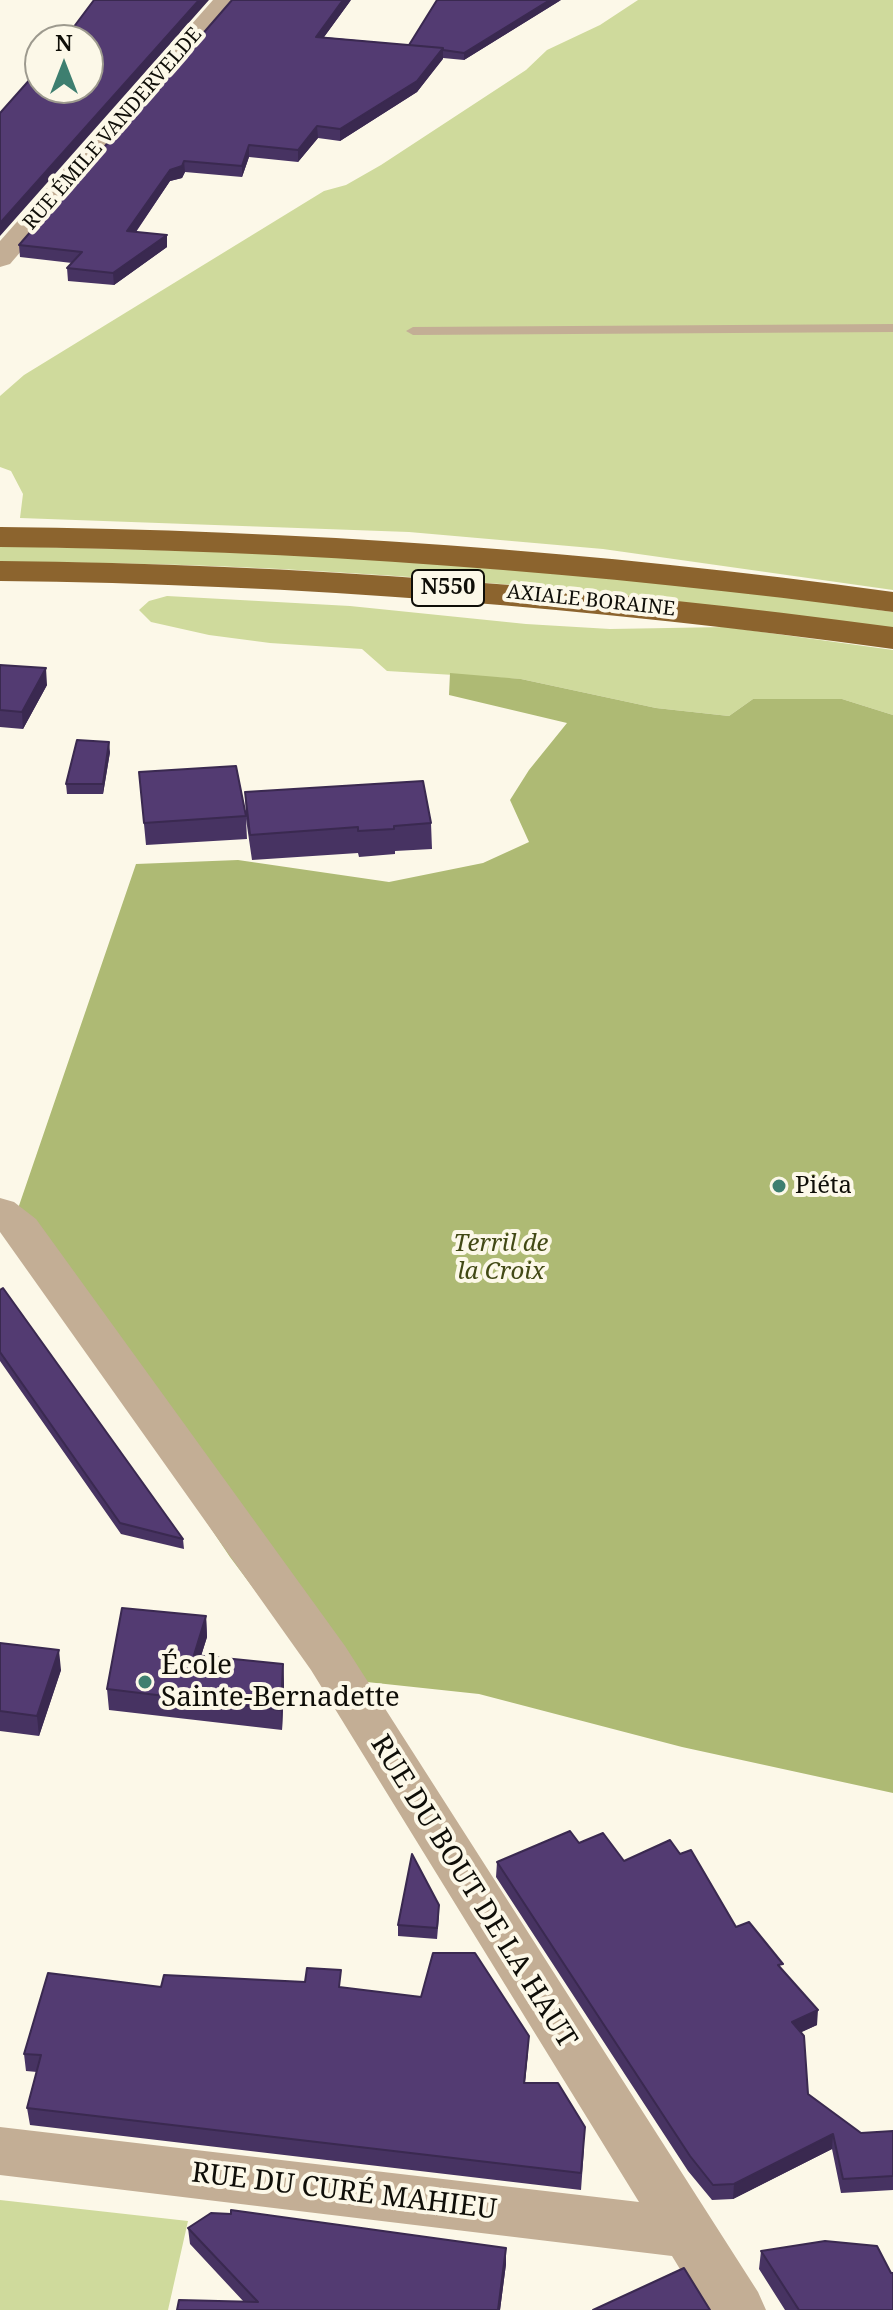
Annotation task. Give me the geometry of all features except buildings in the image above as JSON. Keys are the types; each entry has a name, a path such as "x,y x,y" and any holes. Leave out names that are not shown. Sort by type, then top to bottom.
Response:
{"highway":[{"name":"AXIALE BORAINE","path":"0,537 241,542 497,557 657,570 893,602"},
{"name":"AXIALE BORAINE","path":"0,571 211,574 508,592 747,618 893,638"}],"street":[{"name":"RUE ÉMILE VANDERVELDE","path":"0,258 226,0"},
{"name":"RUE DU BOUT DE LA HAUT","path":"0,1211 21,1228 328,1658 737,2310"},
{"name":"RUE DU CURÉ MAHIEU","path":"0,2151 689,2233"}],"lane":[{"path":"413,331 893,328"}],"green space":[{"path":"638,0 893,0 893,590 603,549 409,532 20,518 23,494 11,471 0,467 0,396 24,375 324,191 346,185 381,165 526,70 547,50 600,25"},
{"path":"0,546 354,555 727,589 893,612 893,629 670,601 448,580 224,567 0,562"},
{"path":"167,596 350,606 526,624 610,629 726,627 893,650 893,715 842,699 753,699 729,716 656,708 521,679 387,671 362,649 270,643 209,635 151,622 139,610 149,601"},
{"name":"Terril de la Croix","path":"450,673 521,679 656,708 729,716 753,699 842,699 893,715 893,1793 682,1747 479,1694 320,1677 230,1557 11,1229 136,864 238,860 389,882 483,863 529,842 510,800 529,770 567,723 449,695"},
{"path":"0,2200 188,2221 168,2310 0,2310"}],"place":[{"name":"Piéta","path":"779,1186"},
{"name":"École Sainte-Bernadette","path":"145,1682"}]}
